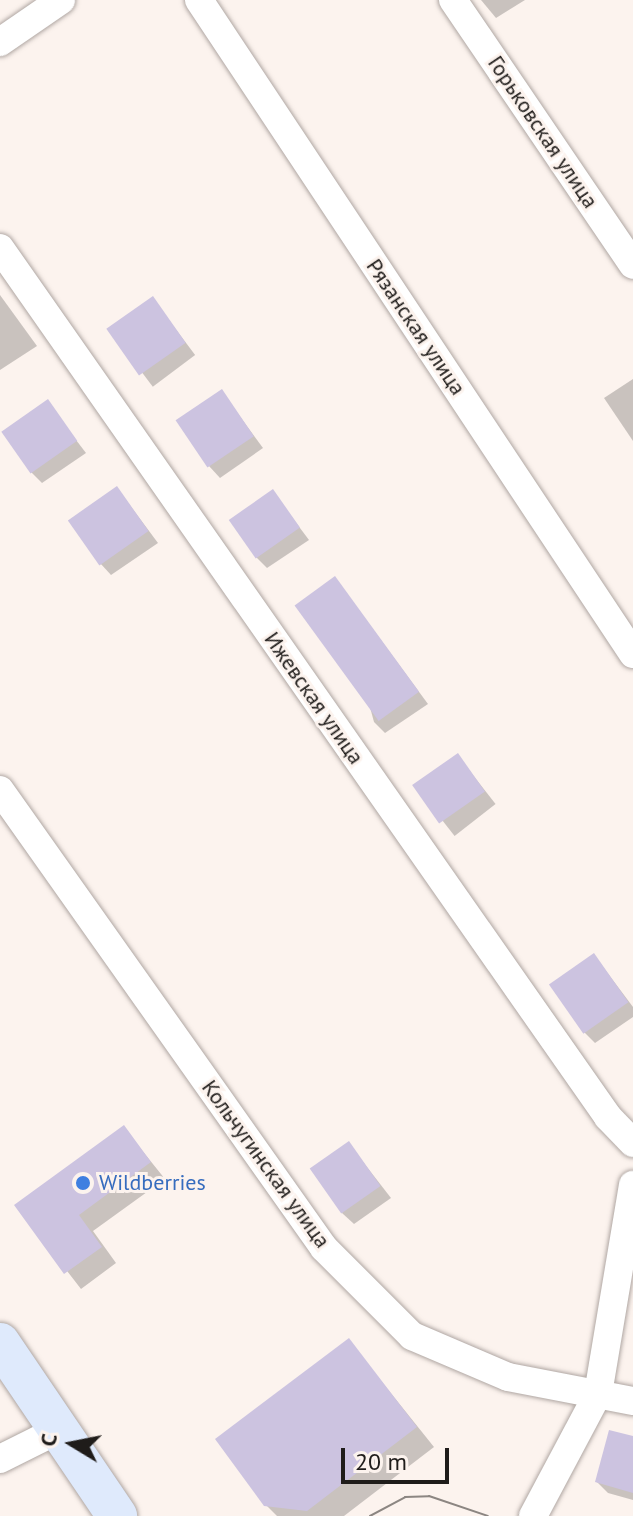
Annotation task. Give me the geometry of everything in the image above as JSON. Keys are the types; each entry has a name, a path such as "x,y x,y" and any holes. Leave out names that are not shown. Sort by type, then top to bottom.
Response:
{"main road":[{"path":"0,1343 117,1516"}],"street":[{"path":"0,42 61,0"},
{"name":"Рязанская улица","path":"199,0 633,654"},
{"name":"Горьковская улица","path":"453,0 633,265"},
{"name":"Ижевская улица","path":"0,248 608,1117 633,1143"},
{"name":"Кольчугинская улица","path":"0,790 324,1248 412,1336 508,1377 633,1401"},
{"path":"533,1516 598,1394 633,1185"},
{"path":"0,1459 58,1430"}],"building":[{"path":"153,296 186,343 139,375 106,329"},
{"path":"222,389 254,436 207,468 176,420"},
{"path":"48,399 77,441 31,473 1,432"},
{"path":"117,486 149,531 99,565 68,520"},
{"path":"273,489 300,528 256,558 229,520"},
{"path":"335,576 419,692 379,721 295,605"},
{"path":"458,753 485,792 439,824 412,785"},
{"path":"594,953 628,1002 583,1034 549,985"},
{"name":"Wildberries","path":"124,1125 151,1162 79,1215 102,1247 64,1274 14,1205"},
{"path":"349,1141 381,1186 341,1214 310,1169"},
{"path":"349,1338 417,1427 307,1511 264,1506 215,1439"},
{"path":"609,1430 633,1436 633,1493 595,1482"}],"tram line":[{"path":"370,1516 405,1497 429,1496 488,1516"}],"place":[{"name":"Wildberries","path":"83,1183"}]}
